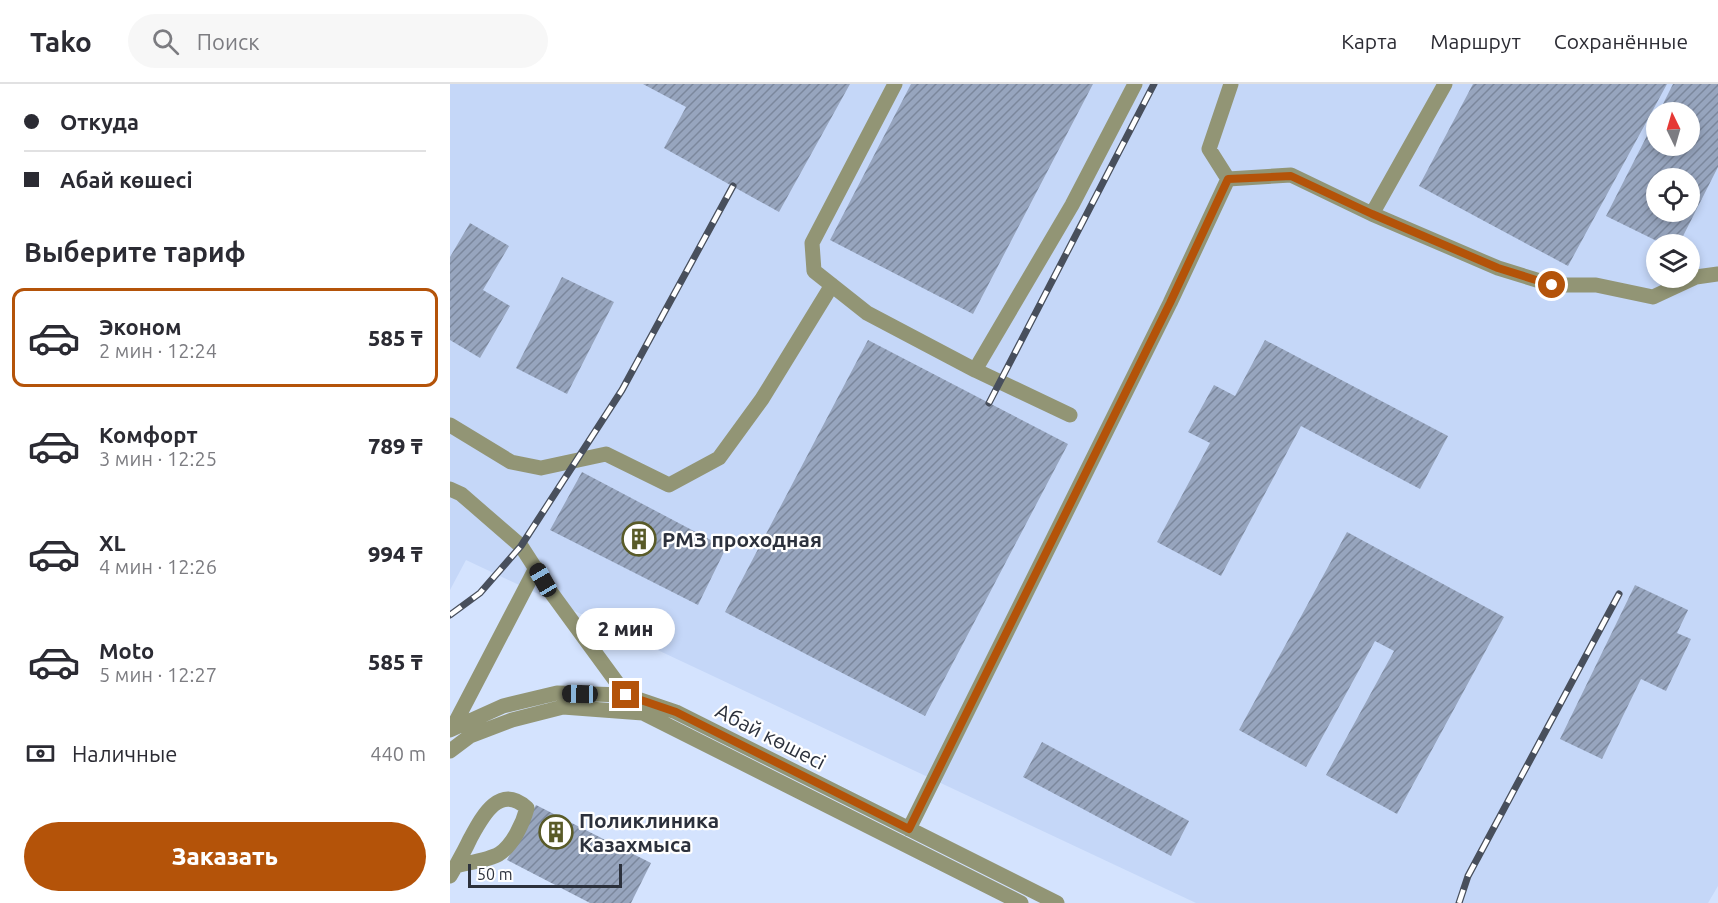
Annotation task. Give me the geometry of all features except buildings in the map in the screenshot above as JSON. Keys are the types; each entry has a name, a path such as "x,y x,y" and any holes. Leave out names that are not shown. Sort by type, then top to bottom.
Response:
{"street":[{"path":"896,84 812,243 814,272 867,313 975,370 1070,415"},
{"path":"975,370 1072,205 1134,84"},
{"path":"1228,179 1209,149 1231,84"},
{"path":"1372,214 1445,84"},
{"path":"1228,179 1291,176 1372,214 1498,268 1552,285 1596,285 1653,297 1696,278 1718,274"},
{"path":"909,829 1165,313 1228,179"},
{"path":"450,425 510,462 542,468 606,454 669,484 719,458 762,399 832,285"},
{"path":"450,489 461,494 521,546 550,591 626,695"},
{"path":"451,730 536,568"},
{"name":"Абай көшесі","path":"451,730 503,706 557,693 626,695 676,712 1057,903"},
{"name":"Абай көшесі","path":"450,751 470,736 512,720 563,707 643,713 1021,903"},
{"path":"505,799 518,801 527,808 524,820 508,844 498,854 453,871 483,816 491,806 505,799"}],"shaded area":[{"path":"450,84 1718,84 1718,886 1708,903 1196,903 466,560 450,590"}],"railway":[{"path":"989,403 1154,84"},
{"path":"450,615 480,593 521,546 622,390 733,186"},
{"path":"1459,903 1468,876 1619,594"}],"place":[{"name":"РМЗ проходная","path":"639,539"},
{"name":"Поликлиника Казахмыса","path":"556,832"}],"route":[{"path":"626,695 676,712 909,829 1170,303 1228,179 1291,176 1372,214 1498,268 1552,285"}]}
